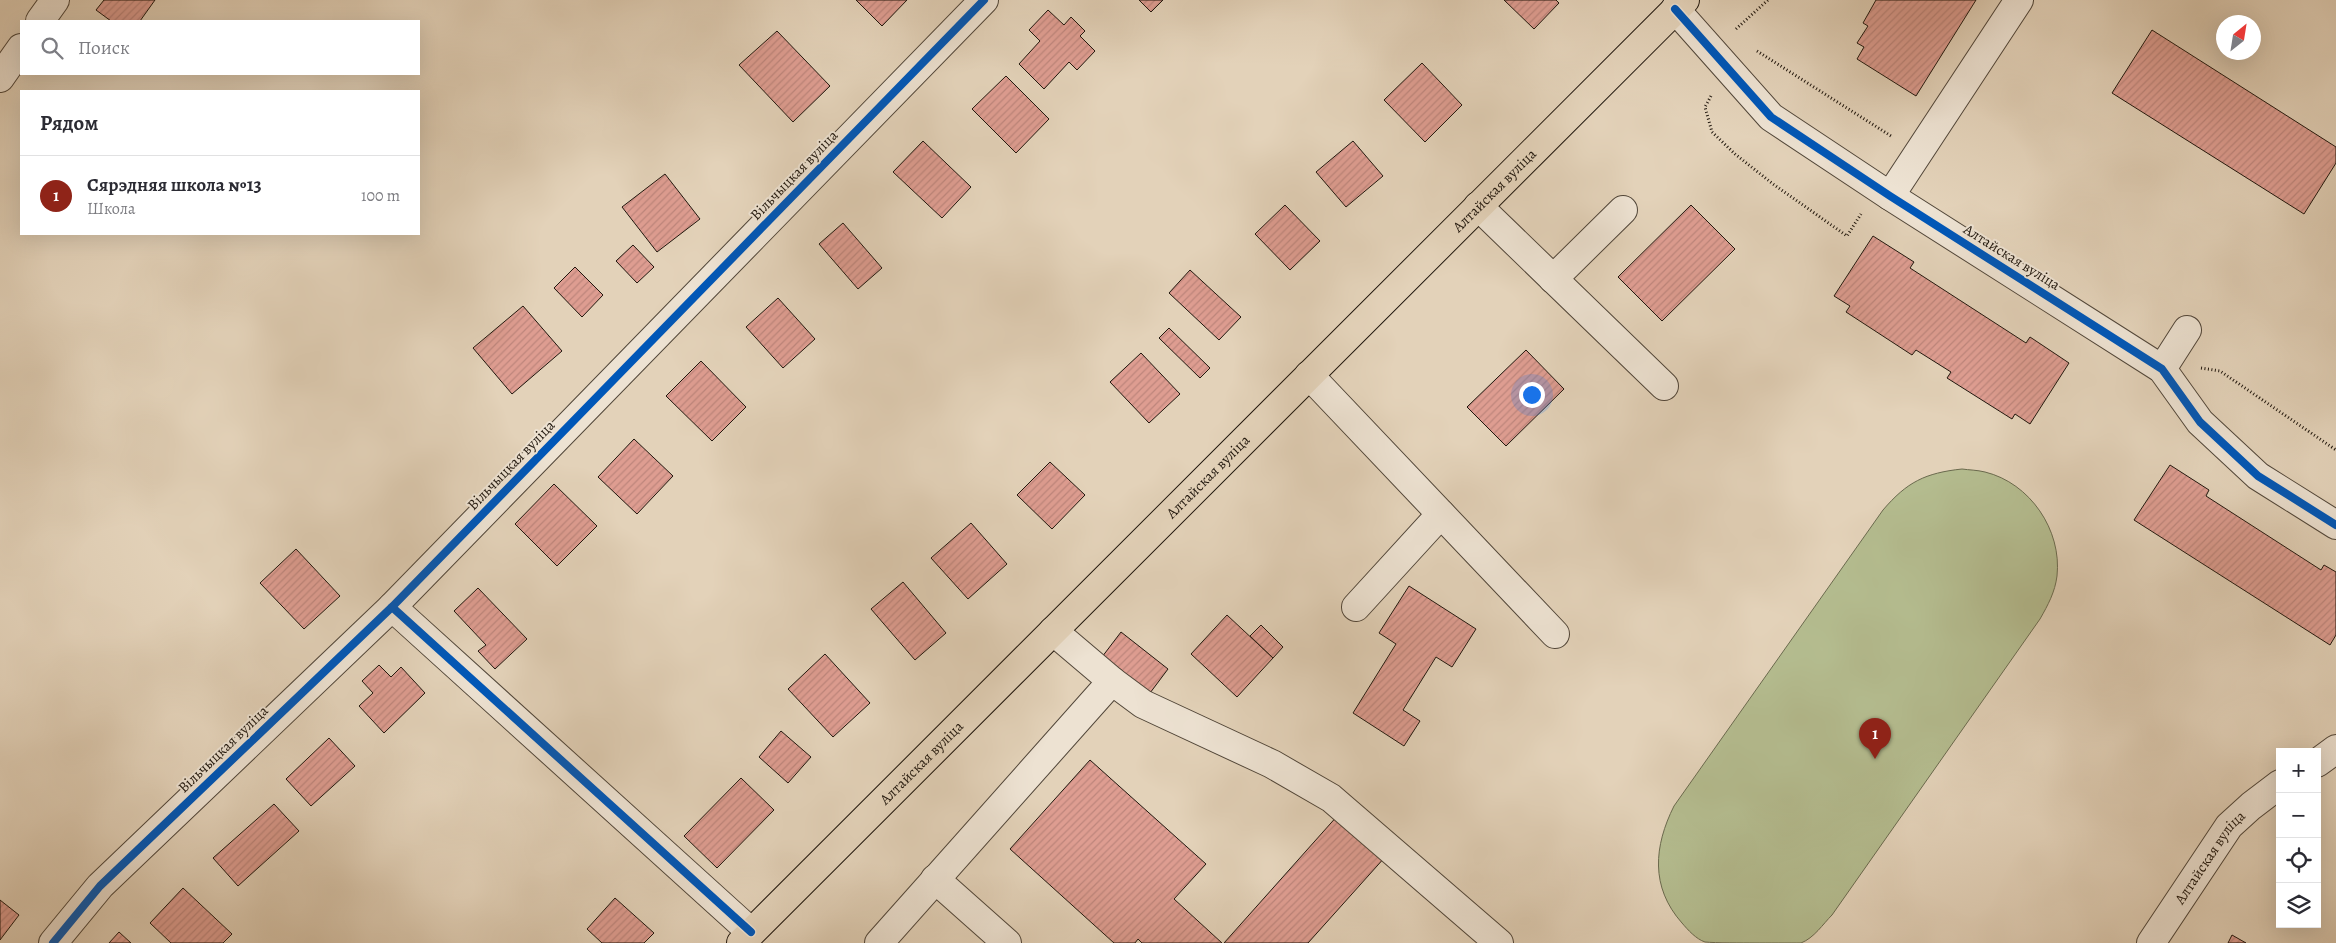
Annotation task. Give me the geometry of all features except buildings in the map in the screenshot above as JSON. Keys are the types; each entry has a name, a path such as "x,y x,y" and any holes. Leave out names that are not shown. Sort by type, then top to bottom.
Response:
{"main road":[{"name":"Алтайская вуліца","path":"746,938 1680,4"}],"street":[{"path":"41,20 55,0"},
{"name":"Вільчыцкая вуліца","path":"53,943 100,886 392,607 984,0"},
{"path":"1890,196 2019,0"},
{"name":"Алтайская вуліца","path":"1680,4 1771,117 1890,196 2162,369 2200,422 2258,476 2336,525"},
{"path":"0,78 20,49"},
{"path":"1478,206 1664,386"},
{"path":"1553,279 1623,210"},
{"path":"2162,369 2186,330"},
{"path":"1309,375 1555,634"},
{"path":"1356,607 1441,514"},
{"path":"392,607 746,938"},
{"path":"1053,631 1112,682 1142,704 1272,764 1331,798 1499,943"},
{"path":"879,943 1112,682"},
{"path":"2321,760 2336,749"},
{"name":"Алтайская вуліца","path":"2151,943 2229,826 2250,806 2276,787"},
{"path":"935,879 1007,943"}],"path":[{"path":"1731,34 1768,0"},
{"path":"1756,50 1896,139"}],"green space":[{"path":"1962,469 1985,472 2016,486 2040,511 2054,542 2057,559 2056,582 2043,614 1832,915 1814,934 1801,943 1722,943 1702,941 1695,937 1672,909 1664,895 1660,881 1659,851 1667,821 1674,806 1883,510 1900,492 1918,480 1937,473"}],"cycle path":[{"path":"53,943 100,886 392,607 984,0"},
{"path":"1675,9 1771,117 1890,196 2162,369 2200,422 2258,476 2336,525"},
{"path":"392,607 751,932"}],"place":[{"name":"Сярэдняя школа №13","path":"1875,759"}]}
